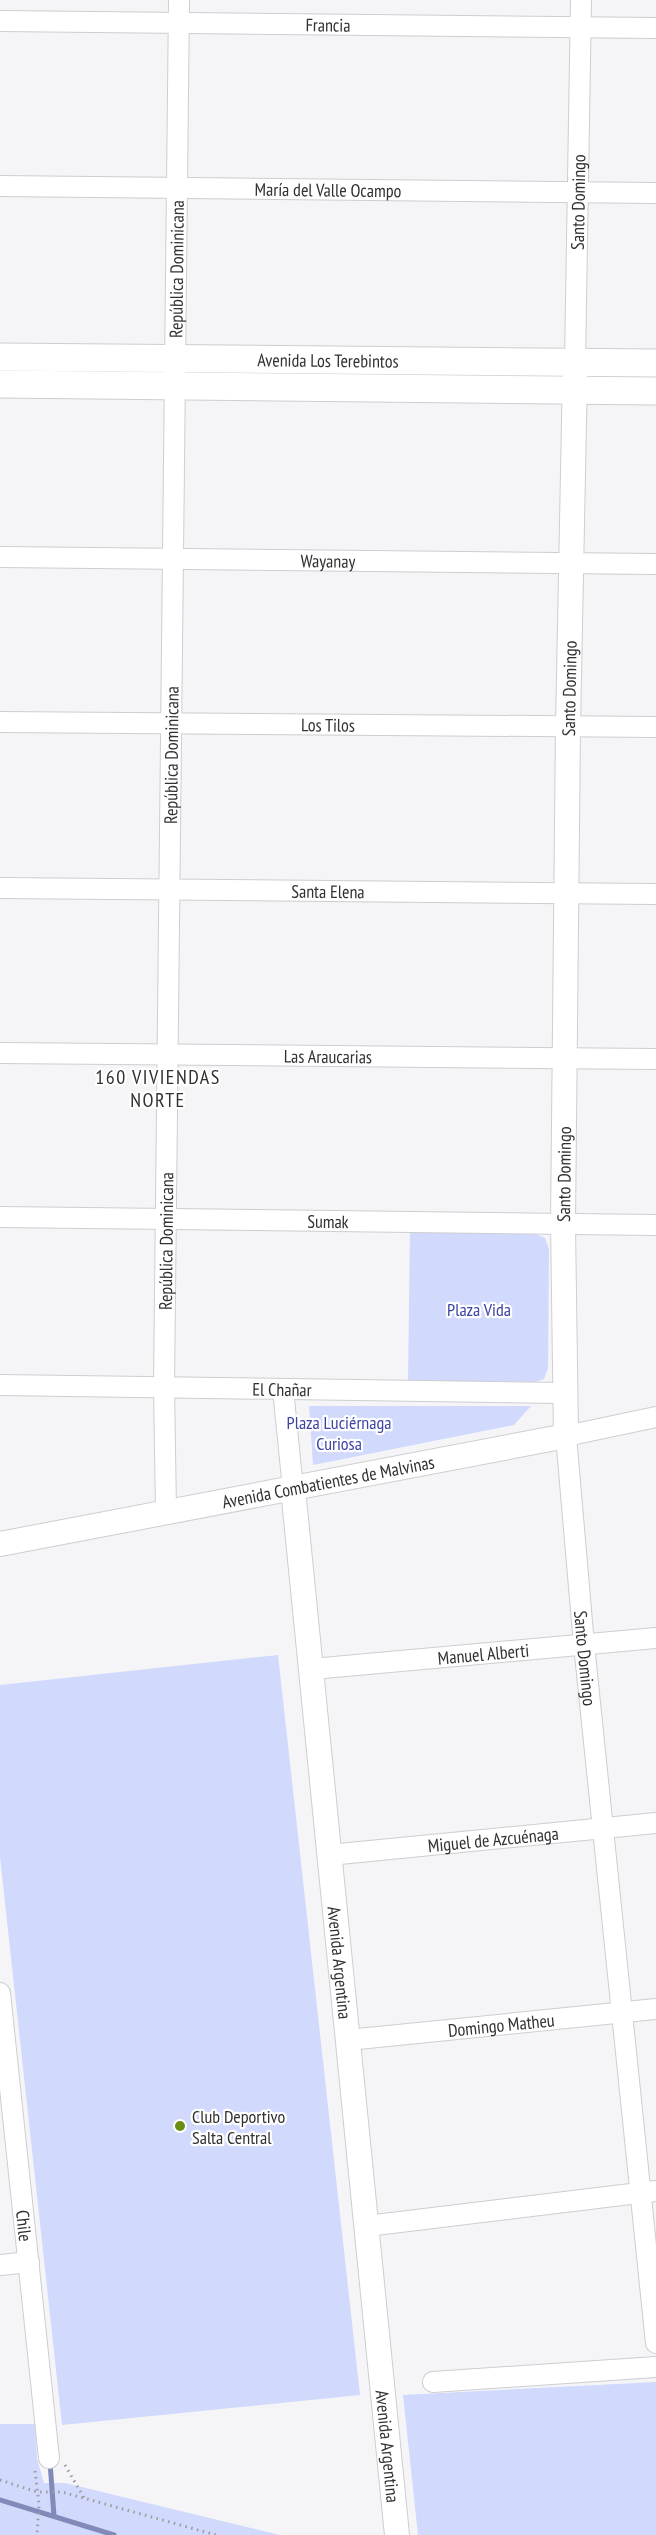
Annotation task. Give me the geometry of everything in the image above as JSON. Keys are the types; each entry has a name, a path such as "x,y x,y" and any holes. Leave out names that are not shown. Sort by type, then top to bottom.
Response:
{"main road":[{"name":"Avenida Los Terebintos","path":"0,357 656,363"},
{"name":"Avenida Los Terebintos","path":"0,384 656,391"}],"street":[{"name":"República Dominicana","path":"166,1511 164,1387 179,0"},
{"name":"Santo Domingo","path":"581,0 568,727 563,1224 566,1436 584,1645 621,2013 649,2192 656,2343"},
{"name":"Francia","path":"0,21 656,28"},
{"name":"María del Valle Ocampo","path":"0,186 656,193"},
{"name":"Wayanay","path":"0,557 656,564"},
{"name":"Los Tilos","path":"0,722 656,727"},
{"name":"Santa Elena","path":"0,888 656,894"},
{"name":"Las Araucarias","path":"0,1053 656,1059"},
{"name":"Sumak","path":"0,1217 656,1225"},
{"name":"El Chañar","path":"0,1385 565,1393"},
{"name":"Avenida Argentina","path":"283,1389 397,2535"},
{"name":"Avenida Combatientes de Malvinas","path":"0,1544 656,1417"},
{"name":"Manuel Alberti","path":"312,1669 656,1638"},
{"name":"Miguel de Azcuénaga","path":"329,1855 656,1823"},
{"name":"Chile","path":"0,1993 5,2096 29,2262 50,2458"},
{"name":"Domingo Matheu","path":"348,2040 656,2009"},
{"path":"367,2226 649,2192"},
{"path":"0,2265 29,2262"},
{"path":"433,2382 656,2367"}],"path":[{"path":"0,2480 37,2492 62,2492 216,2535"},
{"path":"37,2535 39,2504"}],"green space":[{"name":"Plaza Vida","path":"410,1230 536,1234 545,1238 549,1249 548,1368 544,1379 535,1382 408,1381"},
{"name":"Plaza Luciérnaga Curiosa","path":"309,1406 531,1406 514,1425 313,1465"},
{"name":"Club Deportivo Salta Central","path":"278,1655 360,2395 62,2425 0,1857 0,1685"},
{"path":"656,2382 656,2535 418,2535 403,2395"},
{"path":"0,2424 35,2424 37,2459 44,2483 65,2483 280,2535 0,2535"}],"waterway":[{"path":"50,2462 54,2516"},
{"path":"0,2500 114,2535"}],"place":[{"name":"Club Deportivo Salta Central","path":"180,2126"}],"district":[{"name":"160 VIVIENDAS NORTE","path":"158,1088"}]}
